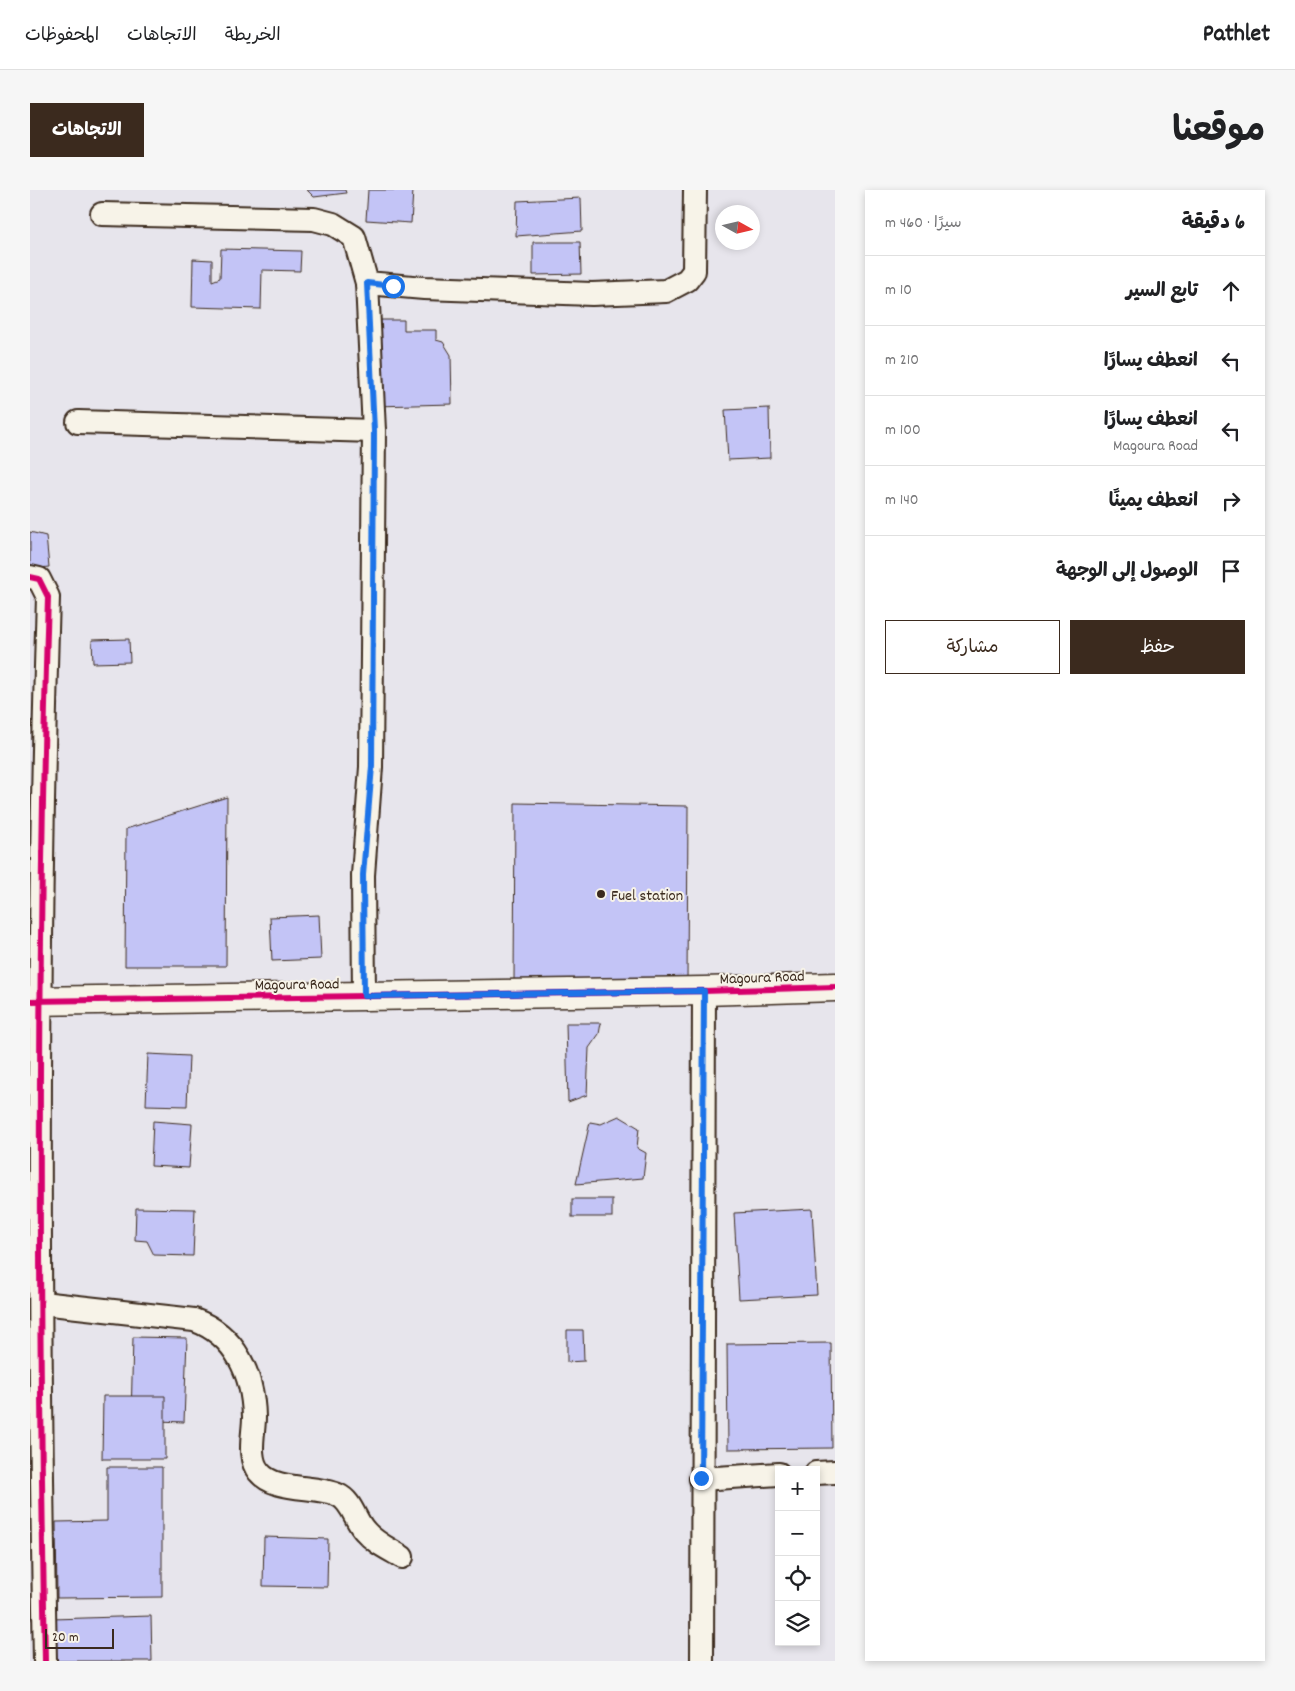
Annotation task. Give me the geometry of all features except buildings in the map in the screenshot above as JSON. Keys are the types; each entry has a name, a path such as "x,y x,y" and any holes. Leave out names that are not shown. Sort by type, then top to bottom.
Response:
{"street":[{"path":"367,283 424,288 592,294 666,291 687,280 694,271 695,190"},
{"path":"102,214 314,219 333,224 354,237 367,283 374,431 372,766 363,875 364,996"},
{"path":"78,422 374,431"},
{"path":"30,578 39,579 48,597 37,757 35,1001 42,1303 37,1564 45,1661"},
{"name":"Magoura Road","path":"35,1001 704,991 835,987"},
{"path":"702,1661 701,1478 704,991"},
{"path":"42,1303 194,1320 210,1326 238,1354 250,1381 254,1416 252,1453 254,1466 260,1474 271,1482 337,1494 349,1504 363,1529 374,1541 402,1557"},
{"path":"820,1472 835,1472"},
{"path":"701,1478 775,1474"}],"cycle path":[{"path":"30,577 39,579 48,597 40,996 40,1262 45,1661"},
{"path":"30,1001 704,991 835,987"}],"place":[{"name":"Fuel station","path":"601,894"}],"route":[{"path":"393,286 367,283 374,431 372,766 363,875 364,996 704,991 701,1478"}]}
